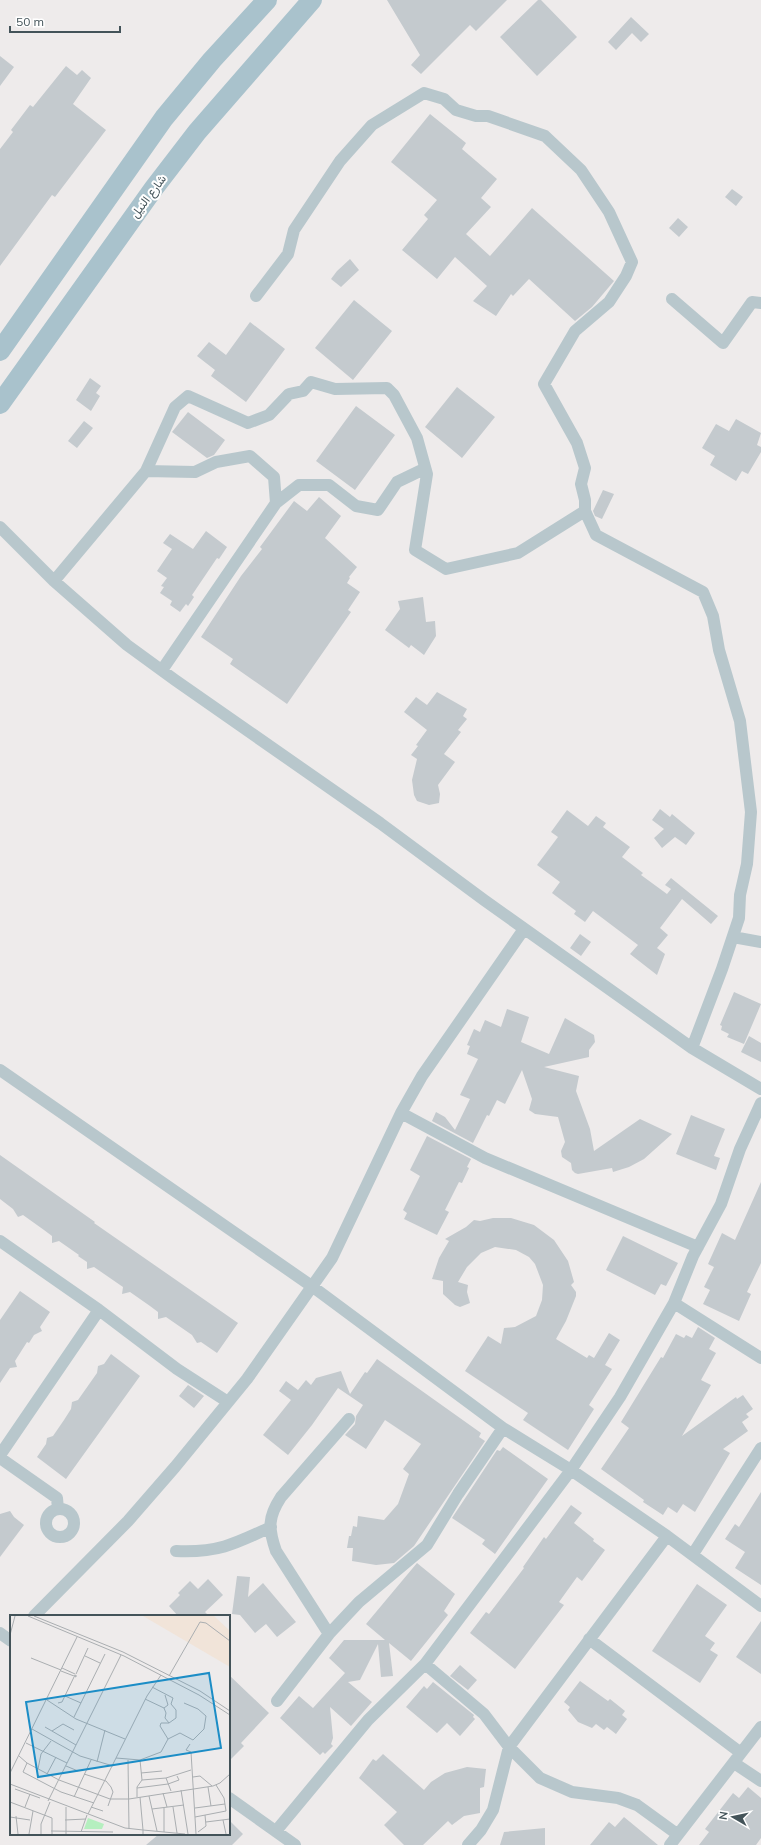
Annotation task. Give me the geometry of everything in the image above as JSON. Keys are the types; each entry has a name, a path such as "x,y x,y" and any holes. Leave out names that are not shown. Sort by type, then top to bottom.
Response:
{"main road":[{"path":"0,351 164,118 212,60 267,0"},
{"name":"شارع النيل","path":"0,404 154,188 207,121 312,0"}],"street":[{"path":"256,296 288,254 294,230 340,161 372,126 424,94 444,99 456,110 476,116 488,116 545,136 581,170 609,212 632,262 626,276 609,302 575,331 544,384 577,443 586,468 581,484 585,500 585,511 596,535 702,592 714,616 719,650 740,721 756,813 740,895 739,918 692,1048"},
{"path":"672,298 723,343 752,302 761,303"},
{"path":"54,581 146,471 175,407 188,396 248,423 269,415 289,394 303,391 311,382 335,389 387,388 394,395 417,438 427,474 415,550 446,569 518,553 585,511"},
{"path":"146,471 195,472 216,462 250,456 274,477 276,503"},
{"path":"162,670 276,503 299,484 329,485 356,506 378,510 397,482 424,469 427,474"},
{"path":"0,527 54,581 127,645 374,818 524,929 692,1048 761,1089"},
{"path":"35,1615 128,1521 248,1379 332,1258 401,1113 427,1069 524,929"},
{"path":"733,937 761,942"},
{"path":"0,1070 313,1287 502,1428 571,1470 693,1554 761,1606"},
{"path":"276,1831 368,1720 425,1664 571,1470 620,1397 674,1303 698,1247 721,1204 740,1150 761,1103"},
{"path":"401,1113 485,1158 698,1247"},
{"path":"0,1241 99,1310 177,1369 228,1402"},
{"path":"674,1303 761,1358"},
{"path":"0,1455 99,1310"},
{"path":"330,1634 276,1551 271,1528 273,1510 281,1497 349,1419"},
{"path":"277,1701 330,1634 359,1602 427,1545 458,1494 502,1428"},
{"path":"693,1554 761,1448"},
{"path":"0,1458 57,1498 58,1509"},
{"path":"176,1551 201,1551 231,1546 271,1528"},
{"path":"468,1845 481,1830 493,1810 509,1747 667,1536"},
{"path":"0,1634 10,1640"},
{"path":"589,1639 738,1758 761,1781"},
{"path":"425,1664 484,1714 509,1747 540,1778 572,1792 618,1798 637,1805 678,1834"},
{"path":"670,1845 761,1727"},
{"path":"230,1799 295,1845"}],"building":[{"path":"387,0 507,0 476,31 470,25 421,74 411,65 420,55"},
{"path":"538,0 541,0 577,37 537,76 500,37"},
{"path":"631,17 649,34 641,42 632,33 616,50 608,42"},
{"path":"0,56 14,67 0,86"},
{"path":"66,66 77,75 82,70 91,78 73,104 106,130 55,197 52,195 0,266 0,149 13,132 11,130 30,105 33,107"},
{"path":"430,114 466,143 462,149 497,179 481,198 491,207 466,234 490,256 532,208 614,281 592,307 575,321 529,279 513,296 511,294 496,316 473,301 487,286 455,257 437,279 402,250 428,219 424,215 437,200 391,162"},
{"path":"732,189 743,197 736,206 725,197"},
{"path":"678,218 688,227 679,237 669,228"},
{"path":"350,259 359,270 341,287 331,279"},
{"path":"354,300 392,331 353,380 315,348"},
{"path":"250,322 285,349 246,402 211,376 215,370 197,356 209,342 226,355"},
{"path":"90,378 101,386 96,393 100,396 91,411 76,400"},
{"path":"457,387 495,417 462,458 425,427"},
{"path":"356,406 395,435 355,490 316,461"},
{"path":"188,412 225,440 214,455 207,458 172,432"},
{"path":"736,419 761,433 757,445 761,447 761,452 748,474 742,471 736,481 710,465 715,456 702,448 716,424 729,431"},
{"path":"84,421 93,428 77,448 68,441"},
{"path":"603,490 614,494 602,519 595,516 593,511"},
{"path":"319,497 341,516 325,538 357,567 349,577 350,578 347,583 360,592 348,610 351,612 287,704 230,664 233,659 201,637 241,576 262,549 260,547 294,501 307,511"},
{"path":"206,531 227,547 219,559 217,558 192,595 194,597 188,606 186,604 180,612 170,605 172,601 160,593 164,587 161,586 167,578 157,571 172,549 163,543 170,534 193,549"},
{"path":"423,597 426,622 435,621 436,636 424,655 411,645 409,648 385,630 400,609 398,601"},
{"path":"437,692 467,709 463,716 467,719 458,730 461,732 444,754 455,762 438,785 440,794 439,803 429,805 417,801 414,795 412,780 417,759 411,755 427,730 404,712 416,697 427,705"},
{"path":"660,809 670,817 672,814 695,833 686,845 675,837 662,848 654,838 664,829 652,820"},
{"path":"567,810 588,826 596,816 606,823 603,827 630,847 622,857 643,873 641,875 667,894 671,889 665,885 671,878 718,916 711,924 682,899 660,928 668,935 657,948 665,954 657,975 630,954 638,945 593,911 585,922 574,914 576,911 552,893 560,882 537,865 558,837 551,832"},
{"path":"580,934 591,942 581,956 570,948"},
{"path":"734,992 761,1004 744,1044 727,1037 729,1034 721,1030 722,1026 720,1025"},
{"path":"507,1009 529,1017 521,1042 549,1054 565,1018 594,1035 595,1042 589,1050 589,1057 544,1067 579,1076 576,1091 590,1129 594,1151 640,1119 672,1134 644,1159 629,1167 613,1172 612,1168 578,1174 575,1173 572,1170 571,1163 562,1157 561,1151 565,1142 558,1117 535,1114 529,1110 532,1099 522,1070 505,1104 497,1100 489,1116 487,1115 473,1143 432,1121 436,1112 445,1117 455,1130 470,1099 460,1095 478,1059 467,1054 470,1046 467,1045 474,1029 480,1032 485,1020 501,1027"},
{"path":"749,1036 761,1043 761,1062 741,1052"},
{"path":"691,1115 725,1129 714,1156 720,1158 716,1170 676,1154"},
{"path":"427,1136 471,1159 467,1167 469,1168 462,1183 459,1182 445,1210 449,1212 437,1235 404,1219 407,1213 403,1210 420,1176 410,1170"},
{"path":"0,1155 95,1222 94,1223 238,1323 217,1353 201,1342 197,1343 192,1335 166,1317 158,1319 158,1312 150,1306 130,1292 122,1294 123,1287 94,1267 87,1269 87,1262 78,1256 79,1255 59,1241 52,1243 52,1236 23,1215 18,1217 13,1209 0,1199"},
{"path":"761,1182 761,1263 747,1292 751,1294 739,1321 703,1304 710,1290 704,1287 714,1267 708,1264 722,1233 735,1240"},
{"path":"493,1218 511,1218 534,1225 554,1240 568,1261 574,1282 571,1285 576,1292 576,1296 566,1321 556,1339 587,1358 589,1355 594,1358 609,1333 620,1340 605,1365 612,1369 589,1405 594,1409 568,1450 523,1420 528,1413 465,1371 488,1336 501,1344 504,1328 515,1327 536,1316 542,1300 543,1285 535,1264 529,1257 516,1250 495,1247 481,1253 467,1267 458,1282 468,1285 467,1292 470,1303 460,1307 455,1305 443,1294 443,1281 432,1279 439,1258 449,1241 445,1239 466,1227 474,1220 480,1221"},
{"path":"623,1236 678,1263 666,1286 661,1284 655,1295 606,1270"},
{"path":"20,1291 50,1312 40,1327 42,1331 34,1335 29,1343 27,1342 15,1361 17,1367 10,1368 0,1383 0,1320"},
{"path":"698,1327 715,1338 709,1349 716,1353 701,1380 711,1385 682,1436 736,1397 737,1399 743,1395 753,1409 746,1414 749,1417 742,1422 748,1431 723,1449 730,1453 695,1512 683,1504 677,1513 668,1507 663,1515 643,1502 644,1500 601,1469 629,1428 621,1422 661,1357 663,1358 676,1334 684,1338 686,1335 692,1338"},
{"path":"111,1354 140,1376 66,1479 37,1457 46,1444 47,1438 53,1436 71,1409 72,1402 78,1400 97,1373 98,1366 104,1364"},
{"path":"377,1359 481,1433 479,1437 485,1441 414,1546 394,1563 376,1565 352,1561 353,1548 347,1548 349,1536 351,1536 353,1526 357,1527 358,1516 384,1520 398,1504 409,1474 403,1469 421,1444 385,1420 366,1449 345,1435 355,1424 356,1416 363,1405 338,1388 312,1425 288,1455 263,1435 291,1400 279,1391 286,1381 298,1390 306,1380 311,1385 316,1378 341,1371 350,1394 365,1372 367,1373"},
{"path":"188,1385 204,1396 194,1408 179,1396"},
{"path":"503,1447 548,1479 495,1554 482,1544 485,1540 452,1518 497,1450 500,1451"},
{"path":"761,1492 761,1585 735,1568 745,1552 725,1539 735,1524 739,1527"},
{"path":"571,1505 582,1513 574,1523 605,1550 582,1581 577,1577 559,1602 564,1605 515,1669 470,1633 486,1612 489,1614 524,1568 523,1567 544,1537 546,1539"},
{"path":"10,1511 14,1517 24,1525 0,1557 0,1514"},
{"path":"417,1563 455,1594 444,1611 448,1615 411,1661 389,1643 393,1676 381,1677 378,1644 360,1680 348,1682 372,1702 351,1726 330,1707 333,1738 331,1744 333,1746 325,1754 323,1752 320,1755 280,1718 299,1696 313,1708 345,1673 329,1658 344,1640 385,1640 366,1624"},
{"path":"237,1576 250,1577 248,1597 263,1583 296,1622 277,1637 266,1624 255,1633 240,1615 232,1614"},
{"path":"208,1579 223,1595 205,1612 208,1615 177,1615 169,1606 180,1595 178,1593 190,1581 198,1589"},
{"path":"697,1584 727,1605 705,1636 715,1643 710,1650 718,1655 700,1683 652,1651"},
{"path":"761,1621 761,1674 736,1657"},
{"path":"460,1665 477,1680 468,1690 450,1676"},
{"path":"230,1676 269,1713 241,1743 244,1746 230,1760"},
{"path":"580,1681 608,1701 610,1699 625,1711 622,1715 627,1719 616,1734 607,1727 604,1730 596,1724 592,1728 578,1722 568,1710 570,1707 564,1702"},
{"path":"433,1682 474,1715 473,1717 475,1719 460,1736 447,1723 437,1733 406,1707 424,1686 427,1689"},
{"path":"383,1754 424,1790 431,1782 445,1773 467,1767 486,1769 484,1787 480,1788 480,1813 464,1816 452,1825 448,1821 423,1845 404,1845 384,1825 397,1812 359,1778 373,1759 376,1761"},
{"path":"748,1787 761,1798 761,1838 756,1845 699,1845 709,1832 705,1829 733,1793 739,1798"},
{"path":"624,1817 658,1845 590,1845 609,1822 615,1827"},
{"path":"230,1821 243,1834 232,1845 146,1845 158,1835 230,1835"},
{"path":"545,1828 545,1845 500,1845 504,1832"}]}
